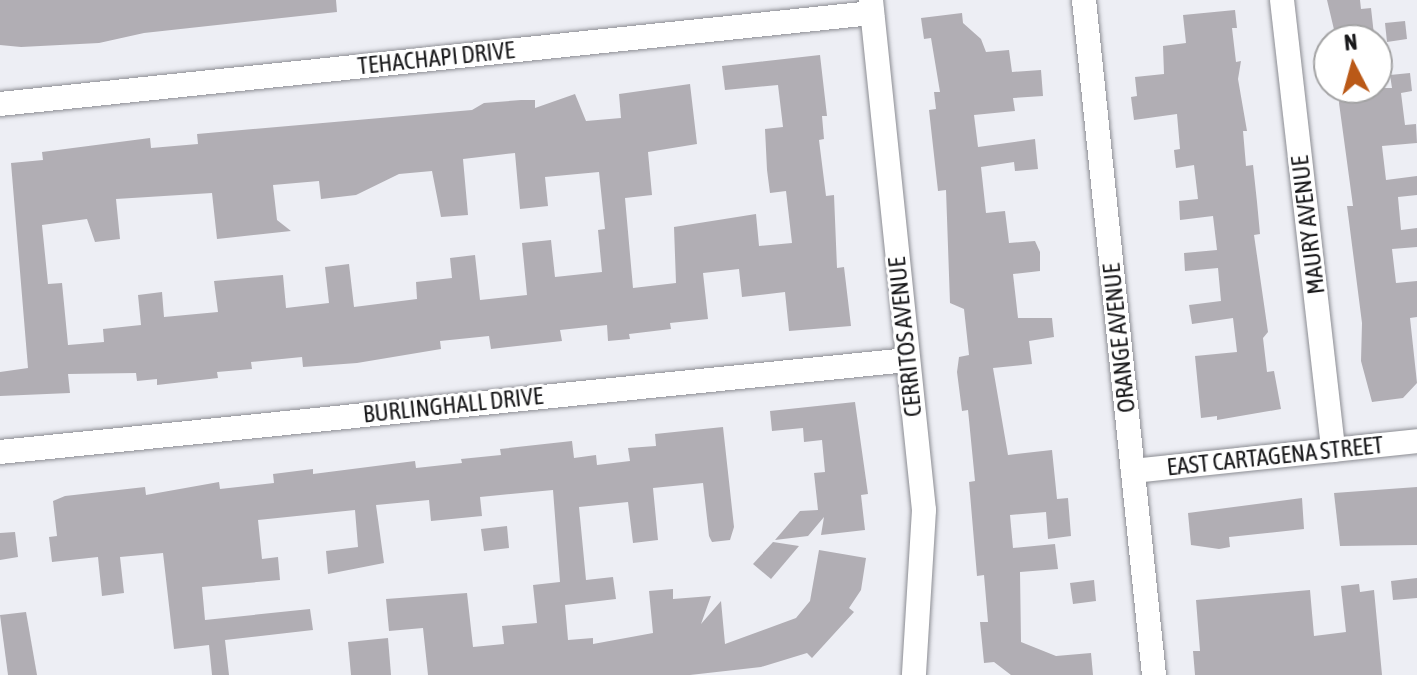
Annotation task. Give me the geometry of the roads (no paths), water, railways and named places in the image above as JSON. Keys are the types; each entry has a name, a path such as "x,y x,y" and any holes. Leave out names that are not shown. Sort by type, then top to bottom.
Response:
{"street":[{"name":"ORANGE AVENUE","path":"1084,0 1154,675"},
{"name":"MAURY AVENUE","path":"1282,0 1333,450"},
{"name":"TEHACHAPI DRIVE","path":"0,104 872,6"},
{"name":"CERRITOS AVENUE","path":"872,6 925,547 914,675"},
{"name":"BURLINGHALL DRIVE","path":"0,452 907,360"},
{"name":"EAST CARTAGENA STREET","path":"1133,471 1417,441"}]}
